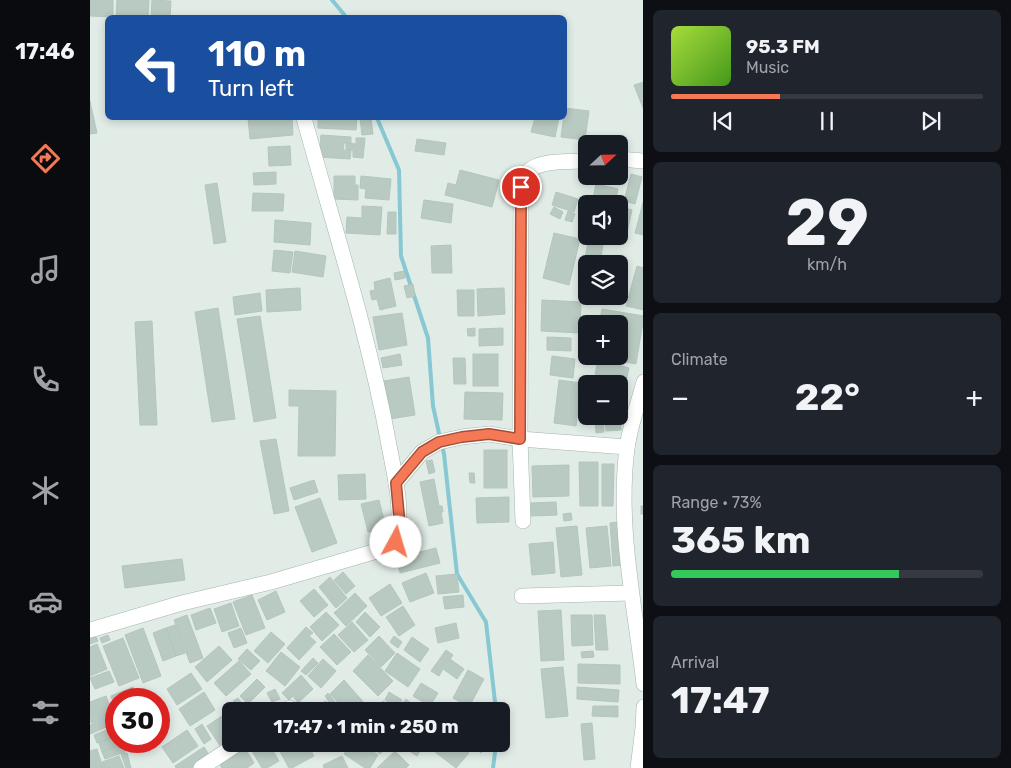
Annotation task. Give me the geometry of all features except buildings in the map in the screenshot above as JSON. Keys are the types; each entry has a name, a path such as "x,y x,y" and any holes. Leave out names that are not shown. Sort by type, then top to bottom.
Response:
{"street":[{"path":"90,630 182,603 271,582 380,550 396,542 400,526 396,483 380,398 362,322 305,120"},
{"path":"628,160 643,161"},
{"path":"522,521 520,439 521,187 524,176 532,168 551,163 578,161"},
{"path":"643,386 628,448 624,527 643,676"},
{"path":"396,483 422,452 442,441 489,434 520,439 628,448"},
{"path":"522,596 631,593"},
{"path":"638,768 643,728"},
{"path":"201,768 225,752"}],"waterway":[{"path":"332,0 344,15"},
{"path":"378,120 399,170 401,256 428,338 433,406 440,438"},
{"path":"442,445 457,574 486,622 495,702"},
{"path":"493,768 495,752"}],"route":[{"path":"396,542 400,526 396,483 422,452 439,442 462,437 489,434 520,439 521,187"}]}
